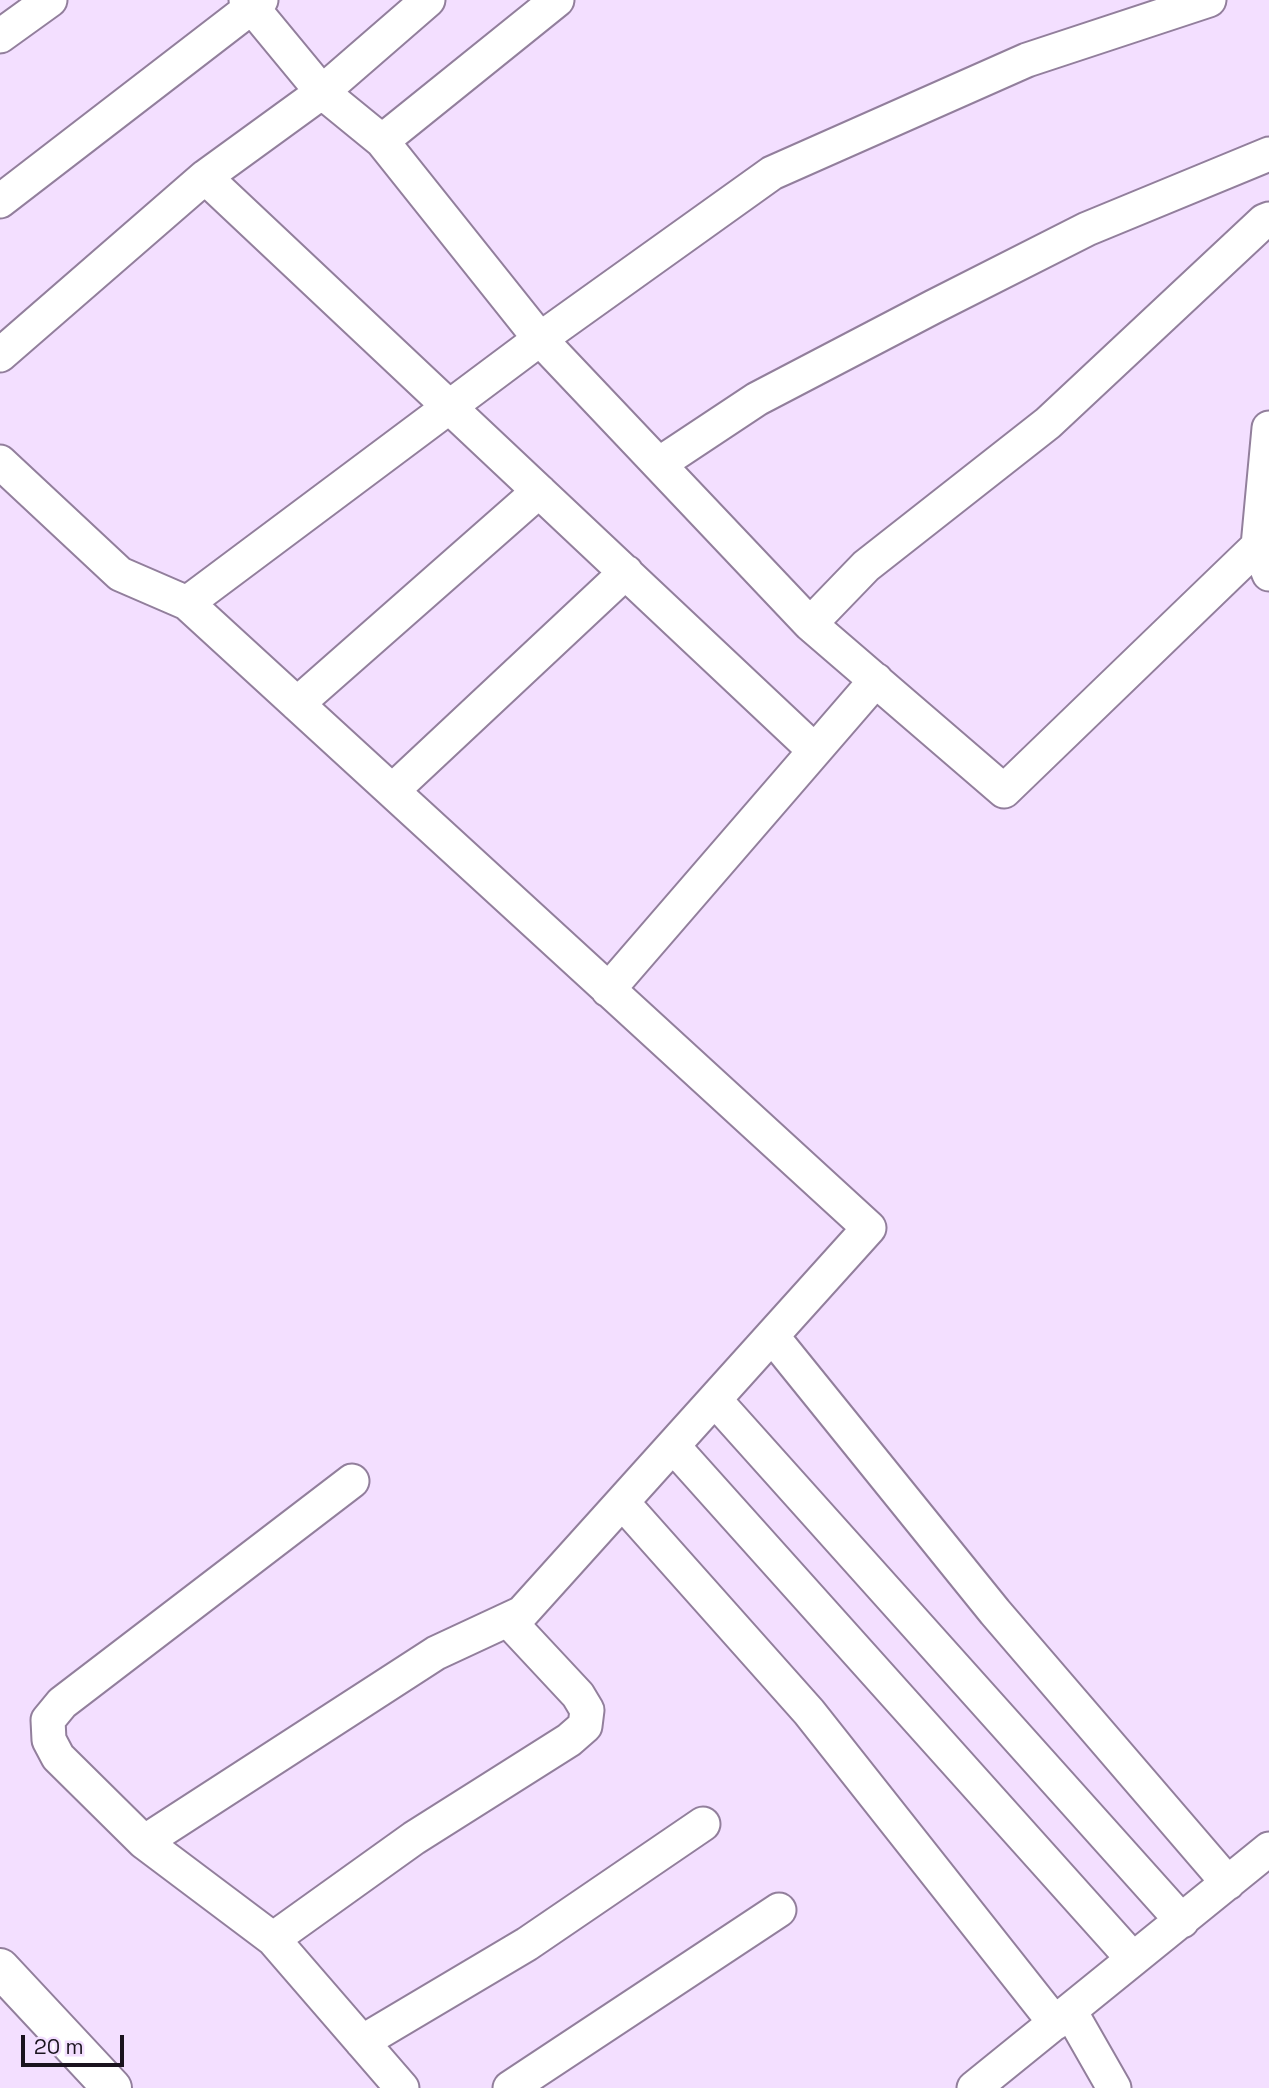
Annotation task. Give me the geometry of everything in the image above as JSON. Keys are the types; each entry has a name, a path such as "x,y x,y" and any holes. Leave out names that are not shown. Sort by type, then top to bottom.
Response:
{"street":[{"path":"0,36 50,0"},
{"path":"0,355 205,177 322,92 428,0"},
{"path":"382,141 557,0"},
{"path":"187,603 540,339 772,173 1027,60 1209,0"},
{"path":"0,201 253,2 322,92 382,141 540,339 810,624 1004,790 1264,560 1269,428"},
{"path":"659,464 757,399 944,301 1087,229 1269,154"},
{"path":"205,177 814,750"},
{"path":"810,624 866,566 1048,423 1269,219"},
{"path":"0,462 120,574 187,603 869,1228 522,1613 436,1653 144,1842"},
{"path":"297,704 540,491"},
{"path":"392,791 626,572"},
{"path":"608,990 876,680"},
{"path":"772,1336 995,1612 1228,1883"},
{"path":"715,1400 1182,1921"},
{"path":"673,1446 1133,1959"},
{"path":"352,1481 62,1703 48,1720 49,1740 58,1757 144,1842 273,1939 402,2088"},
{"path":"622,1502 809,1712 1062,2017 1114,2088"},
{"path":"273,1939 414,1838 569,1740 584,1726 587,1710 578,1695 508,1620"},
{"path":"362,2042 527,1944 703,1824"},
{"path":"974,2088 1228,1883 1268,1858"},
{"path":"510,2088 779,1910"},
{"path":"0,1968 112,2088"}]}
